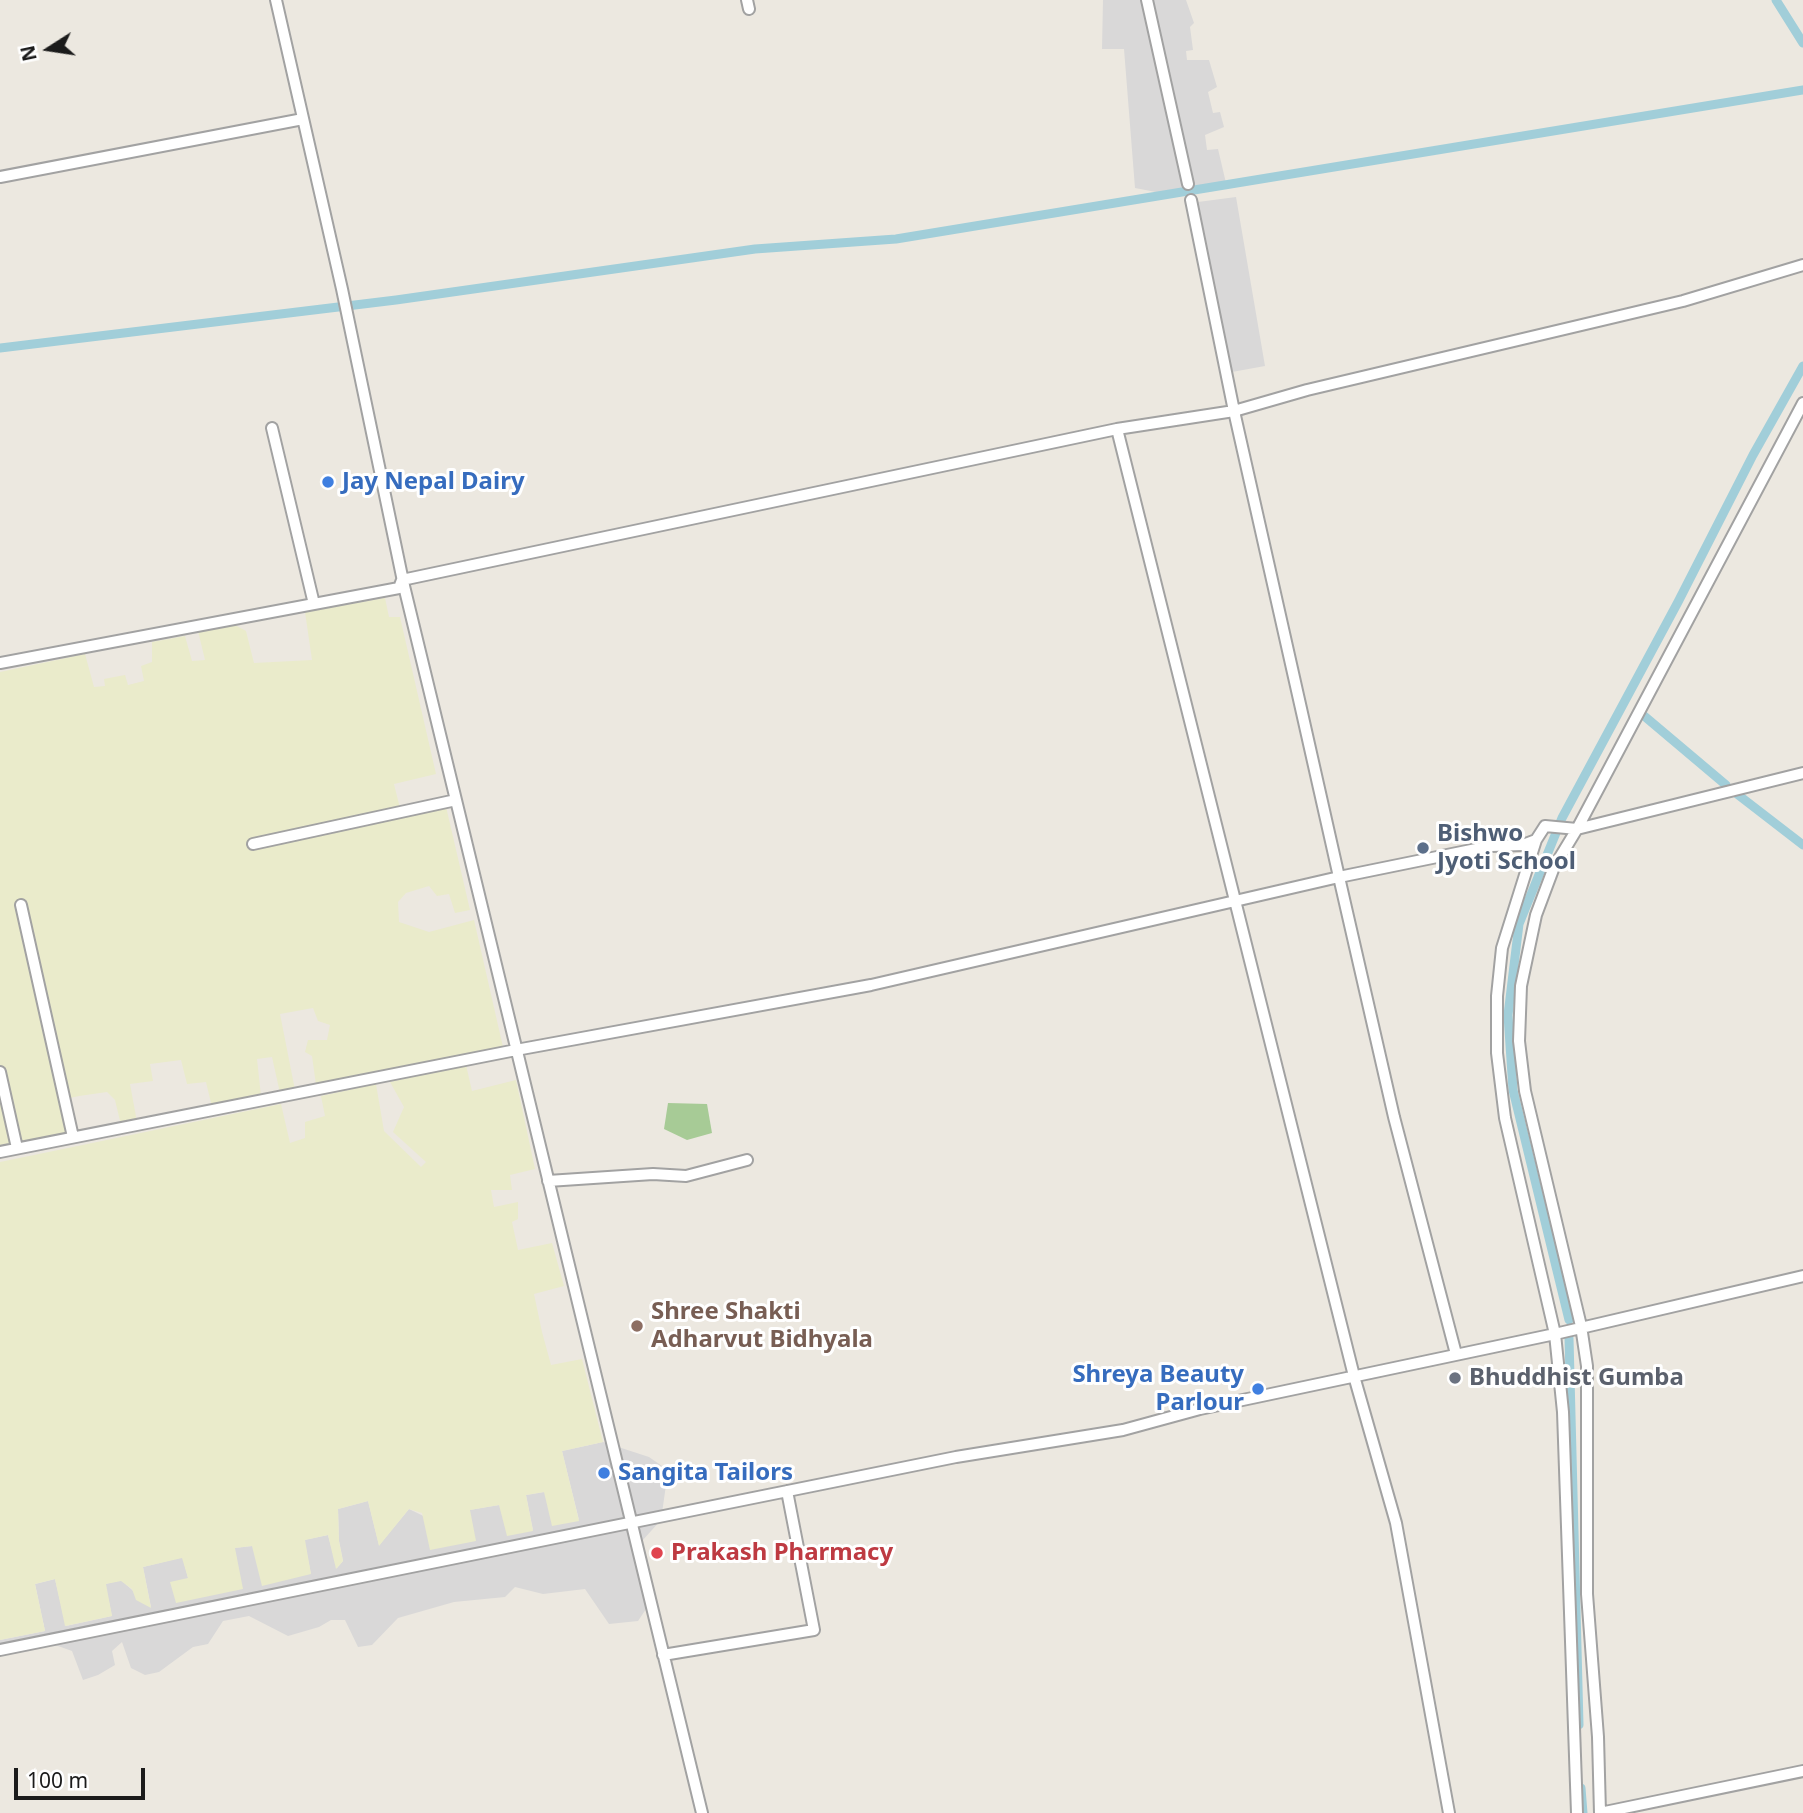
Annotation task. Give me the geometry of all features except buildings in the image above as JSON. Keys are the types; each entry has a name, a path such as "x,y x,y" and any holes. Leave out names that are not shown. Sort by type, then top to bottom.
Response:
{"street":[{"path":"276,0 342,289 402,580 702,1813"},
{"path":"1147,0 1188,184"},
{"path":"0,177 303,120"},
{"path":"1191,200 1234,411 1394,1117 1456,1354"},
{"path":"402,580 1117,429 1234,411 1307,390 1683,301 1803,265"},
{"path":"1803,403 1571,830 1554,867 1536,915 1521,986 1519,1041 1525,1091 1540,1163 1581,1325 1587,1366 1587,1594 1598,1737 1600,1813 1803,1771"},
{"path":"272,428 314,604"},
{"path":"1117,429 1179,681 1238,903 1354,1376 1396,1523 1449,1813"},
{"path":"0,663 399,588 402,580"},
{"path":"1577,1813 1563,1412 1555,1334 1505,1118 1497,1054 1497,996 1502,948 1536,840 1545,826 1553,825 1571,830 1803,773"},
{"path":"253,844 456,800"},
{"path":"0,1152 516,1050 871,985 1238,903 1339,877 1491,846 1523,845 1536,840"},
{"path":"21,905 73,1137"},
{"path":"0,1072 17,1148"},
{"path":"548,1181 653,1174 686,1176 747,1160"},
{"path":"0,1650 956,1457 1122,1430 1200,1409 1555,1334 1581,1325 1803,1276"},
{"path":"663,1655 814,1630 787,1491"}],"shaded area":[{"path":"1103,0 1186,0 1194,23 1190,27 1193,50 1186,51 1187,60 1209,60 1217,87 1208,92 1213,113 1220,112 1224,127 1205,135 1207,150 1218,149 1226,183 1161,193 1135,188 1124,49 1102,49"},
{"path":"1236,197 1265,366 1232,372 1198,202"},
{"path":"603,1442 649,1457 662,1466 667,1478 661,1520 642,1541 639,1554 646,1609 638,1621 609,1624 585,1589 543,1594 515,1587 505,1597 454,1602 398,1618 372,1645 358,1647 345,1620 331,1620 319,1627 288,1636 249,1616 223,1621 208,1644 193,1647 159,1672 145,1675 131,1668 122,1642 112,1651 115,1665 83,1680 72,1651 58,1646 44,1644 0,1654 0,1640 45,1631 35,1584 55,1579 66,1626 112,1616 105,1584 121,1580 151,1607 143,1567 183,1557 188,1578 176,1603 234,1548 252,1546 311,1574 304,1540 328,1535 337,1568 343,1561 338,1509 368,1501 379,1545 409,1509 475,1541 469,1510 499,1505 533,1530 526,1495 544,1492 579,1520 562,1451"}],"green space":[{"path":"385,598 389,617 400,617 436,774 394,784 401,812 444,798 470,910 455,913 449,894 437,896 429,886 406,893 398,902 399,922 429,932 474,920 503,1047 316,1085 312,1056 305,1052 308,1040 327,1040 330,1025 318,1021 313,1008 280,1014 295,1090 280,1093 272,1057 257,1059 261,1096 212,1107 206,1082 187,1084 181,1060 150,1064 153,1081 130,1084 137,1122 121,1125 115,1100 107,1092 79,1096 70,1098 76,1132 0,1148 0,672 85,654 94,687 105,686 104,679 125,675 128,685 144,681 141,666 152,662 152,642 185,636 192,661 205,660 198,631 233,624 246,631 254,663 312,660 305,612"},
{"path":"466,1065 472,1091 516,1080 535,1169 510,1175 512,1190 491,1190 494,1207 518,1202 518,1219 512,1222 518,1250 552,1243 564,1286 534,1294 551,1365 582,1359 603,1442 562,1451 579,1521 552,1526 544,1492 526,1495 533,1531 507,1536 499,1505 470,1510 476,1541 430,1550 422,1513 409,1509 379,1546 368,1501 338,1509 343,1561 336,1569 328,1535 305,1540 311,1574 262,1586 252,1546 235,1548 243,1589 176,1603 170,1582 188,1578 182,1558 143,1567 151,1608 136,1600 132,1589 121,1581 106,1584 112,1616 65,1626 55,1579 35,1584 45,1631 0,1640 0,1162 281,1104 290,1143 305,1138 305,1122 325,1116 321,1096 376,1084 384,1131 421,1167 426,1162 393,1132 404,1107 390,1082"},
{"path":"668,1103 707,1104 712,1133 687,1140 664,1129"}],"waterway":[{"path":"1776,0 1803,43"},
{"path":"0,348 396,300 755,249 896,239 1803,90"},
{"path":"1569,1320 1513,1090 1508,1015 1519,924 1562,818 1753,455 1803,366"},
{"path":"1643,715 1726,785"},
{"path":"1737,794 1803,845"},
{"path":"1569,1338 1579,1725"},
{"path":"1581,1788 1583,1813"}],"place":[{"name":"Jay Nepal Dairy","path":"328,482"},
{"name":"Bishwo Jyoti School","path":"1423,848"},
{"name":"Shree Shakti Adharvut Bidhyala","path":"637,1326"},
{"name":"Bhuddhist Gumba","path":"1455,1378"},
{"name":"Shreya Beauty Parlour","path":"1258,1389"},
{"name":"Sangita Tailors","path":"604,1473"},
{"name":"Prakash Pharmacy","path":"657,1553"}]}
